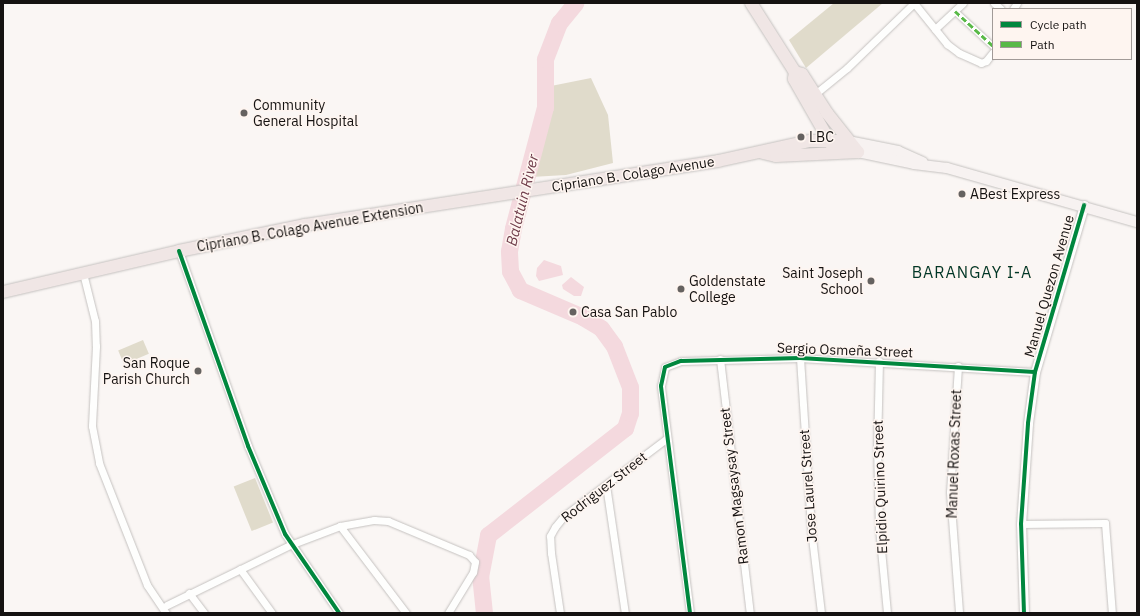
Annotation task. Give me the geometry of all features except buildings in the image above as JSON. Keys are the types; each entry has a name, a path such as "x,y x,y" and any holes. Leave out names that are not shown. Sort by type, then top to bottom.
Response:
{"main road":[{"path":"751,3 795,72 794,79 830,140 835,152"},
{"path":"795,72 802,74 848,141 858,152"},
{"name":"Cipriano B. Colago Avenue","path":"502,194 763,153 780,147 830,140 848,141 898,151 926,164 1084,206 1137,222"},
{"name":"Cipriano B. Colago Avenue","path":"763,153 776,156 858,152 914,164 926,164"},
{"name":"Cipriano B. Colago Avenue Extension","path":"3,292 179,251 333,220 502,194"}],"street":[{"path":"815,94 847,68 914,3 947,44 975,61 986,61 992,53"},
{"path":"935,29 963,3"},
{"path":"955,11 992,45"},
{"name":"Manuel Quezon Avenue","path":"1024,613 1021,524 1028,423 1035,372 1084,206"},
{"path":"179,251 248,446 290,545 339,613"},
{"path":"83,273 95,321 96,346 92,426 99,463 148,585 166,613"},
{"name":"Sergio Osmeña Street","path":"667,438 662,377 665,367 672,363 720,359 800,358 879,361 1035,372"},
{"name":"Jose Laurel Street","path":"800,358 811,529 821,613"},
{"name":"Ramon Magsaysay Street","path":"720,359 750,613"},
{"name":"Elpidio Quirino Street","path":"879,361 876,446 879,528 887,613"},
{"name":"Manuel Roxas Street","path":"958,366 950,492 958,613"},
{"path":"667,438 690,613"},
{"name":"Rodriguez Street","path":"560,613 550,536 564,516 667,438"},
{"path":"606,485 625,613"},
{"path":"167,605 290,545 340,526 359,521 388,521 469,555 475,562 473,572 448,613"},
{"path":"1021,524 1105,522 1112,613"},
{"path":"340,526 406,613"},
{"path":"240,569 272,613"},
{"path":"189,593 204,613"}],"shaded area":[{"path":"834,3 883,3 806,68 789,40"},
{"path":"591,78 608,115 613,163 566,175 531,177 551,86"},
{"path":"544,260 561,266 563,275 539,281 536,276 537,268"},
{"path":"571,277 584,287 581,296 574,296 563,289 562,285"},
{"path":"143,340 149,354 124,364 118,351"},
{"path":"255,478 273,523 252,531 234,487"}],"waterway":[{"name":"Balatuin River","path":"484,613 480,577 488,535 625,428 630,413 630,387 614,346 601,328 583,317 520,290 510,271 509,251 513,228 545,107 545,59 559,23 575,3"}],"marked path":[{"path":"955,11 992,45"}],"cycle path":[{"path":"1024,613 1021,524 1028,423 1035,372 1084,205"},
{"path":"179,251 248,446 285,534 339,613"},
{"path":"690,613 661,386 665,367 681,361 800,358 1035,372"}],"place":[{"name":"Community General Hospital","path":"244,113"},
{"name":"LBC","path":"801,137"},
{"name":"ABest Express","path":"962,194"},
{"name":"Saint Joseph School","path":"871,281"},
{"name":"Goldenstate College","path":"681,289"},
{"name":"Casa San Pablo","path":"573,312"},
{"name":"San Roque Parish Church","path":"198,371"}],"district":[{"name":"BARANGAY I-A","path":"972,272"}]}
